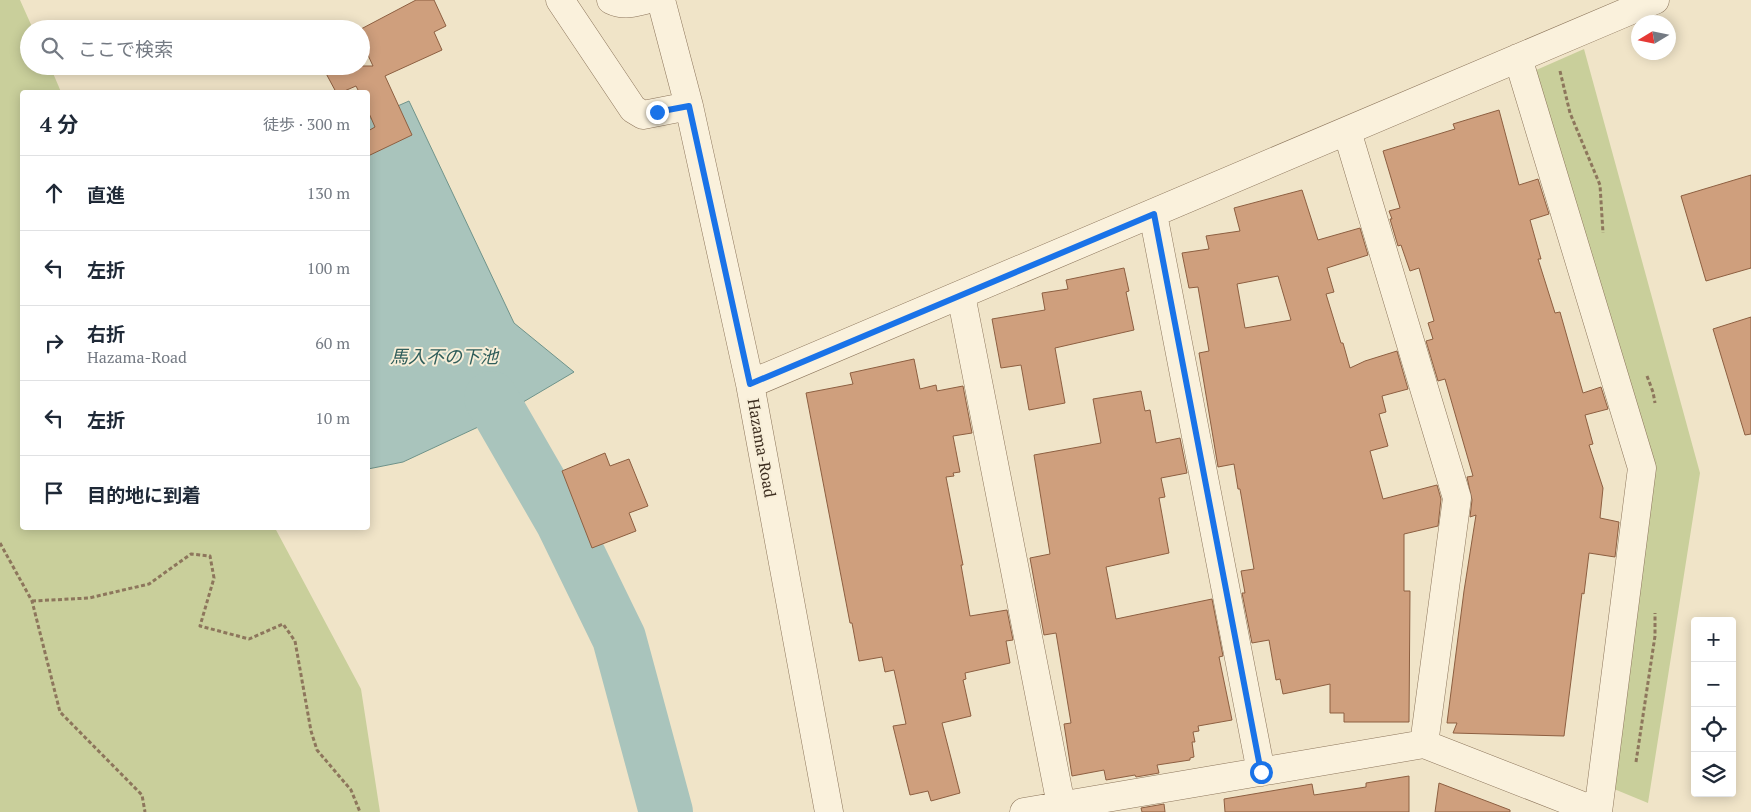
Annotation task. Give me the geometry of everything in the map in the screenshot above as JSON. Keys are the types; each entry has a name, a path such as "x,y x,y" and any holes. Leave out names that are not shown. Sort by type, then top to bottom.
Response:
{"street":[{"path":"560,0 633,109 643,115 689,106"},
{"path":"611,0 619,4 629,4 645,0"},
{"name":"Hazama-Road","path":"661,0 689,106 750,384 829,812"},
{"path":"750,384 1655,0"},
{"path":"1024,812 1424,744 1598,812 1642,468 1518,58"},
{"path":"1347,131 1457,498 1424,744"},
{"path":"1154,214 1261,772"},
{"path":"961,295 1061,805"}],"path":[{"path":"0,543 32,601 60,712 142,795 145,812"},
{"path":"32,601 89,598 150,584 191,554 210,556 214,578 200,626 249,639 283,624 296,641 311,731 317,750 351,790 360,812"}],"green space":[{"path":"0,0 20,0 29,20 20,20 20,75 54,75 60,90 20,90 20,530 276,530 361,689 380,812 0,812"},
{"path":"1584,49 1700,473 1648,803 1614,789 1651,472 1534,71"}],"water":[{"name":"馬入不の下池","path":"409,101 514,323 574,372 491,421 403,462 370,469 370,118"}],"building":[{"path":"416,0 434,0 446,26 434,32 442,50 385,76 412,135 370,155 370,130 375,127 370,116 370,90 358,90 356,86 347,90 335,90 327,75 370,75 370,66 373,66 370,60 370,24"},
{"path":"1499,110 1519,185 1538,179 1549,214 1530,220 1541,259 1538,259 1555,313 1560,312 1583,393 1601,387 1608,409 1585,415 1593,444 1589,445 1603,488 1600,518 1619,522 1615,557 1589,553 1584,594 1582,593 1564,736 1453,733 1457,723 1447,723 1476,515 1470,517 1472,500 1467,477 1473,476 1445,379 1438,381 1426,341 1433,339 1428,323 1434,321 1419,268 1410,271 1401,245 1398,246 1389,211 1400,208 1383,151 1455,129 1453,124"},
{"path":"1751,175 1751,268 1706,281 1681,196"},
{"path":"1302,190 1318,240 1360,228 1368,255 1327,268 1334,292 1326,294 1350,368 1397,351 1408,389 1382,396 1386,412 1379,414 1388,446 1370,451 1383,499 1437,485 1441,499 1438,526 1404,534 1404,591 1410,591 1409,722 1344,722 1344,713 1330,713 1330,684 1283,694 1280,679 1276,680 1269,640 1252,643 1242,593 1245,593 1241,571 1254,569 1240,489 1238,489 1234,464 1218,467 1199,353 1209,351 1198,287 1189,288 1182,253 1209,249 1206,236 1240,231 1234,208","holes":["1278,276 1291,320 1245,328 1237,284"]},
{"path":"1124,268 1129,291 1126,292 1134,330 1055,348 1065,403 1029,410 1021,365 1001,368 992,319 1045,310 1042,293 1068,289 1066,280"},
{"path":"1751,317 1751,434 1745,435 1713,329"},
{"path":"914,359 920,389 936,385 937,391 963,386 972,433 953,436 960,472 953,473 954,476 946,477 963,565 961,565 970,616 1007,610 1013,640 1006,641 1010,663 965,673 966,679 963,680 971,716 942,723 960,793 931,801 928,791 910,795 893,726 906,724 894,670 885,672 882,657 859,661 806,393 853,384 850,373"},
{"path":"1141,391 1145,411 1150,410 1156,443 1180,438 1187,473 1161,478 1165,497 1159,498 1169,553 1106,567 1116,619 1212,599 1223,656 1219,657 1232,720 1198,726 1199,731 1193,732 1195,742 1192,742 1194,757 1190,758 1190,760 1157,765 1159,773 1106,780 1104,770 1072,776 1064,724 1071,723 1056,633 1044,635 1030,558 1050,554 1034,455 1101,443 1093,399"},
{"path":"605,453 610,466 629,459 648,506 629,513 636,531 592,548 562,471"},
{"path":"1409,776 1409,812 1225,812 1224,799 1312,784 1314,795 1366,787 1366,783"},
{"path":"1439,783 1510,810 1510,812 1435,812"},
{"path":"1164,804 1165,812 1142,812 1141,808"}],"waterway":[{"path":"491,398 562,521 619,638 666,812"}],"route":[{"path":"657,112 689,106 750,384 1154,214 1261,772"}]}
